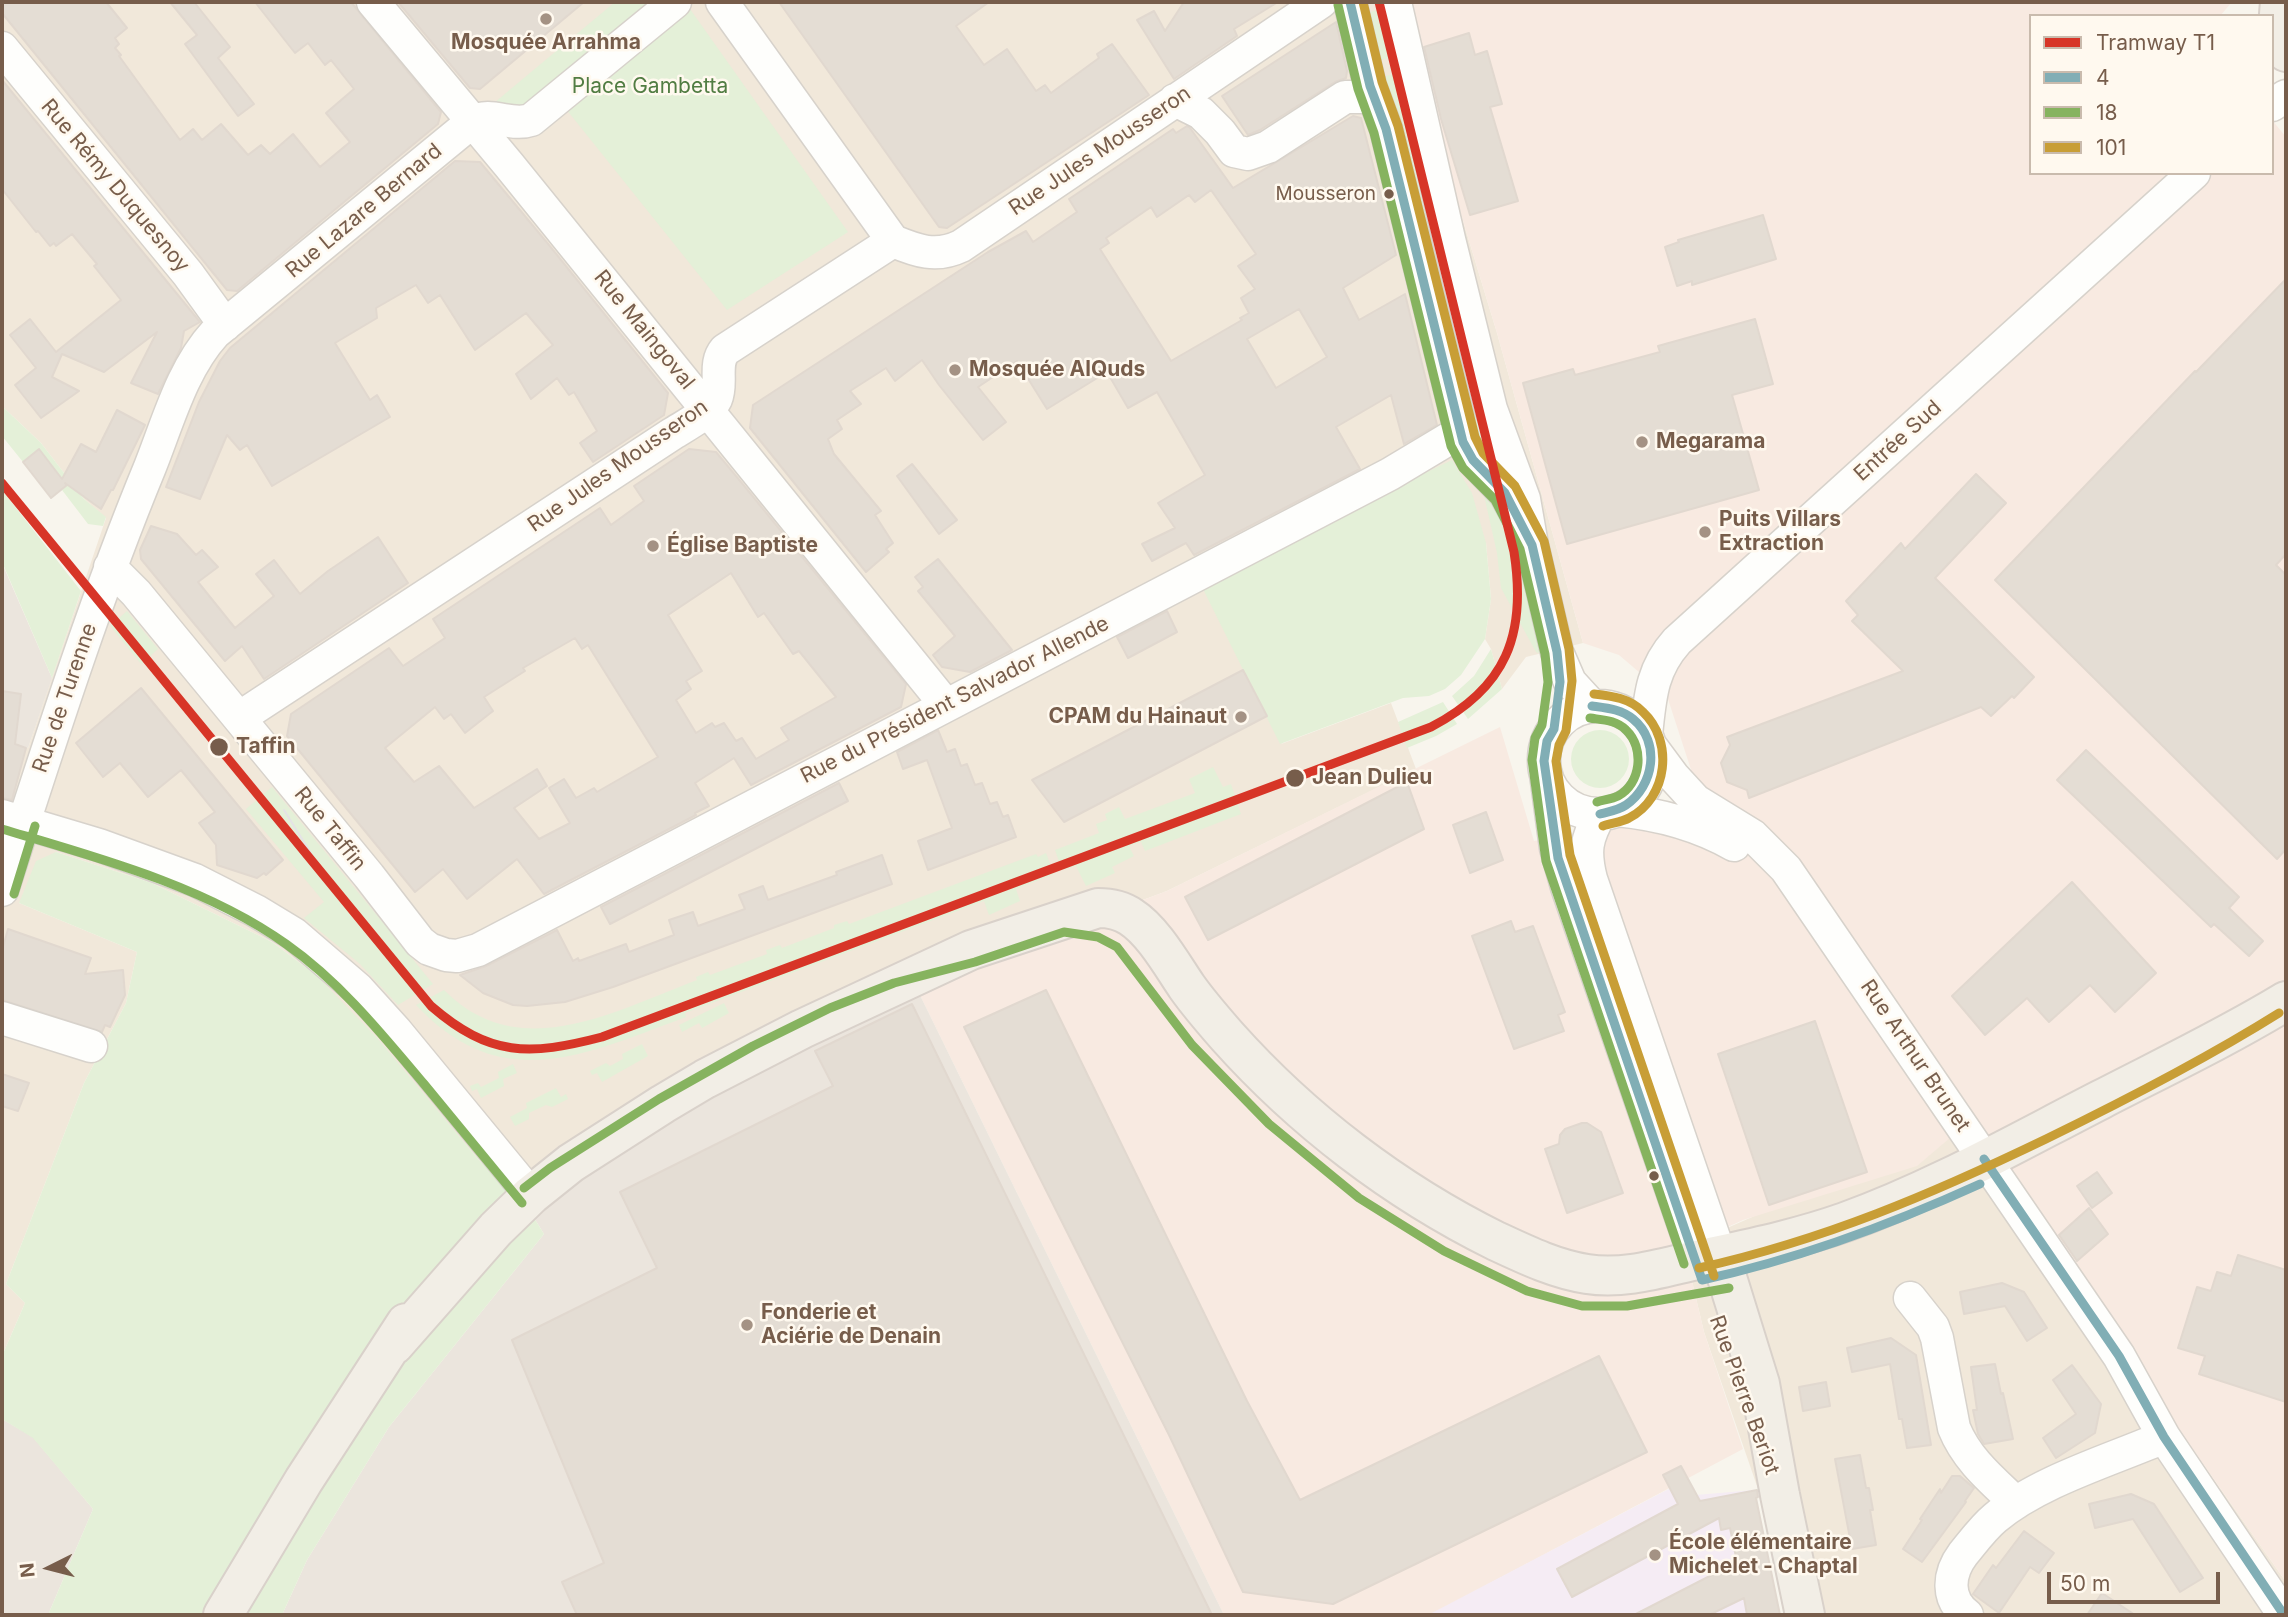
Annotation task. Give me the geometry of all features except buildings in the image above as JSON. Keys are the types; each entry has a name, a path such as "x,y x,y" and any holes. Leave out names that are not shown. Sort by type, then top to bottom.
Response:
{"main road":[{"path":"2280,2 2278,26 2286,52"},
{"path":"223,1615 304,1480 394,1345 496,1229 544,1158 653,1088 747,1035 867,978 971,950 1063,919 1102,925 1125,938 1202,1038 1277,1115 1388,1202 1449,1240 1531,1280 1583,1294 1626,1294 1711,1268 1798,1258 1846,1242 1894,1223 1982,1172 2137,1108 2282,1018"},
{"name":"Rue Pierre Beriot","path":"1711,1268 1760,1384 1805,1615"}],"street":[{"name":"Rue Maingoval","path":"373,2 708,408 946,704"},
{"path":"472,122 484,117 514,123 531,120 675,2"},
{"path":"722,2 893,241"},
{"name":"Rue Jules Mousseron","path":"239,718 708,408 716,397 719,360 725,350 893,241 926,253 953,250 1321,2"},
{"path":"1350,2 1374,97 1386,129 1460,432 1469,454 1504,493 1532,545"},
{"path":"1395,2 1491,409 1524,499 1557,652 1560,691 1554,729"},
{"name":"Rue Rémy Duquesnoy","path":"2,48 188,274 225,325"},
{"path":"1175,100 1201,113 1234,151 1248,154 1268,147 1345,97 1374,97"},
{"name":"Rue Lazare Bernard","path":"133,509 195,359 209,341 472,122"},
{"name":"Entrée Sud","path":"1648,740 1654,678 1662,660 1676,641 2192,175"},
{"name":"Rue du Président Salvador Allende","path":"446,955 457,956 478,950 1390,474 1460,432"},
{"name":"Rue de Turenne","path":"2,890 13,819 48,742 133,509"},
{"name":"Rue Taffin","path":"110,567 136,593 369,876 420,942 429,949 446,955"},
{"path":"1557,652 1570,682 1592,706"},
{"path":"1592,706 1622,711 1638,724 1648,740 1652,766 1648,781 1636,799 1609,812 1585,812 1566,803 1556,793 1546,774 1544,754 1554,729 1568,715 1592,706"},
{"name":"Rue Arthur Brunet","path":"1648,740 1673,776 1696,801 1753,836 1786,869 1982,1172"},
{"name":"Rue Pierre Beriot","path":"1546,774 1556,848 1564,879 1711,1268"},
{"name":"Rue Arthur Brunet","path":"1609,812 1657,816 1724,839 1749,856 1771,878 1982,1172 2119,1356 2164,1437 2284,1615"},
{"name":"Rue Pierre Beriot","path":"1609,812 1592,829 1586,848 1587,863 1711,1268"},
{"path":"13,819 139,858 195,880 294,934 358,989 396,1031 524,1187"},
{"path":"2,1018 90,1046"},
{"path":"1910,1298 1933,1327 1937,1338 1954,1428 1959,1440 1973,1462 2016,1503"},
{"path":"1967,1615 1960,1610 1952,1592 1953,1569 1988,1524 2016,1503 2048,1486 2164,1437"}],"shaded area":[{"path":"2,2 1402,2 1583,643 1526,657 1502,689 1491,649 1485,639 1491,599 1486,543 1281,744 1391,703 1416,769 1167,891 915,985 531,1213 479,1160 316,975 272,942 152,883 56,852 19,903 137,952 126,1003 84,1083 6,1284 25,1303 2,1356 2,740 28,748 106,518 84,499 41,443 2,406"},
{"path":"1402,2 2232,2 2222,14 2029,14 2029,175 2274,175 2274,122 2286,137 2286,1582 2121,1347 1970,1121 1917,1166 1743,1220 1684,1247 1704,1332 1743,1449 1430,1615 1224,1615 915,985 1167,891 1500,727 1534,841 1624,827 1675,804 1696,785 1667,696 1619,655 1583,643 1497,333 1450,178"},
{"path":"2,563 52,678 28,748 2,740"},
{"path":"915,985 1224,1615 282,1615 307,1560 389,1427 544,1234 531,1213 687,1099"},
{"path":"1970,1121 2121,1347 2286,1582 2286,1615 1784,1615 1758,1489 1704,1332 1684,1247"},
{"path":"2,1419 33,1437 93,1509 48,1615 2,1615"},
{"name":"École élémentaire Michelet - Chaptal","path":"1686,1480 1696,1495 1754,1490 1780,1615 1428,1615"}],"green space":[{"name":"Place Gambetta","path":"615,2 688,2 690,9 848,232 727,310 562,104 515,114 494,103"},
{"path":"1387,8 1399,56 1377,61 1366,13"},
{"path":"1404,72 1504,482 1480,452 1381,77"},
{"path":"2,406 41,443 84,499 106,517 103,526 88,524 62,490 67,485 39,449 23,462 2,436"},
{"path":"1452,460 1472,493 1486,543 1491,599 1485,639 1461,675 1445,689 1429,696 1403,698 1280,744 1201,585 1267,549"},
{"path":"1481,482 1515,531 1546,652 1541,654 1536,652 1501,588 1497,553"},
{"path":"2,490 81,591 52,678 2,562"},
{"path":"127,611 158,649 141,664 110,626"},
{"path":"1491,649 1502,689 1468,719 1452,696 1474,676"},
{"path":"1443,702 1457,724 1407,748 1398,722"},
{"path":"1594,730 1606,730 1621,738 1629,753 1629,765 1621,780 1606,788 1594,788 1579,780 1571,765 1571,753 1579,738"},
{"path":"1213,767 1223,787 1231,784 1241,814 1145,851 1141,842 1129,846 1134,856 1112,867 1115,873 1086,886 1076,866 1062,870 1055,850 1099,833 1096,824 1107,820 1105,814 1119,807 1125,819 1195,793 1189,779"},
{"path":"272,787 433,984 398,1005 360,964 304,918 324,902 246,809"},
{"path":"56,852 152,883 272,942 316,975 378,1039 479,1160 531,1213 544,1234 389,1427 307,1560 282,1615 48,1615 93,1509 33,1438 2,1419 2,1356 25,1303 6,1284 84,1083 126,1003 137,952 19,903 36,861"},
{"path":"1046,853 1054,874 1016,889 1020,901 989,915 984,901 685,1013 686,1017 579,1054 546,1059 513,1059 480,1051 448,1033 416,1005 444,990 473,1013 504,1025 535,1028 568,1025 633,1005 697,980 696,977 708,972 710,975 767,954 766,950 780,945 782,948 834,928 834,925 847,921 849,924 1036,854 1038,857"},
{"path":"724,1003 729,1013 702,1028 699,1023 682,1032 679,1025"},
{"path":"642,1044 648,1056 602,1082 597,1073 592,1075 590,1071 606,1063 610,1066 623,1059 622,1054"},
{"path":"513,1064 517,1073 503,1079 504,1086 481,1098 477,1089 472,1091 470,1086 478,1083 481,1087 499,1078 498,1072"},
{"path":"556,1088 561,1097 566,1094 568,1099 552,1107 546,1105 529,1113 529,1119 515,1126 510,1117 527,1108 526,1103"}],"tram line":[{"name":"T1","path":"2,483 431,1006 472,1035 511,1048 553,1047 602,1037 1431,727 1457,712 1494,676 1506,656 1513,634 1517,609 1514,552 1379,2"},
{"path":"284,810 332,887"}],"transit line":[{"name":"4","path":"1350,2 1370,86 1386,129 1463,442 1473,460 1505,493 1532,545 1557,652 1560,682 1554,729 1547,741 1544,761 1558,858 1702,1280"},
{"name":"101","path":"1363,2 1382,82 1398,126 1475,437 1483,453 1515,486 1544,541 1569,649 1572,681 1566,731 1559,745 1556,761 1570,855 1714,1276"},
{"name":"18","path":"1338,5 1358,89 1374,133 1451,446 1463,468 1495,500 1520,549 1545,654 1548,682 1542,725 1535,738 1532,760 1546,861 1684,1264"},
{"name":"101","path":"1594,694 1620,698 1638,707 1653,724 1662,753 1659,783 1652,797 1642,809 1629,818 1603,826"},
{"name":"4","path":"1592,706 1619,711 1633,719 1648,739 1650,751 1648,776 1643,787 1623,807 1600,814"},
{"name":"18","path":"1590,718 1609,721 1626,730 1636,746 1638,756 1636,775 1626,790 1616,797 1597,802"},
{"name":"18","path":"14,894 35,826"},
{"name":"18","path":"2,829 149,875 221,906 286,944 324,975 360,1010 522,1203"},
{"name":"18","path":"524,1188 550,1168 659,1099 753,1046 830,1008 894,983 975,962 1064,932 1098,937 1117,947 1192,1045 1269,1124 1359,1198 1444,1251 1527,1291 1582,1306 1627,1306 1729,1288"},
{"name":"101","path":"1699,1268 1790,1244 1919,1197 2046,1139 2135,1094 2279,1013"},
{"name":"4","path":"1984,1159 2119,1356 2164,1437 2284,1615"},
{"name":"4","path":"1702,1280 1774,1262 1844,1240 1980,1184"}],"place":[{"name":"Mosquée Arrahma","path":"546,19"},
{"name":"Mousseron","path":"1389,194"},
{"name":"Mosquée AlQuds","path":"955,370"},
{"name":"Megarama","path":"1642,442"},
{"name":"Puits Villars Extraction","path":"1705,532"},
{"name":"Église Baptiste","path":"653,546"},
{"name":"CPAM du Hainaut","path":"1241,717"},
{"name":"Taffin","path":"219,747"},
{"name":"Jean Dulieu","path":"1295,778"},
{"name":"Fonderie et Aciérie de Denain","path":"747,1325"},
{"name":"École élémentaire Michelet - Chaptal","path":"1655,1555"}]}
